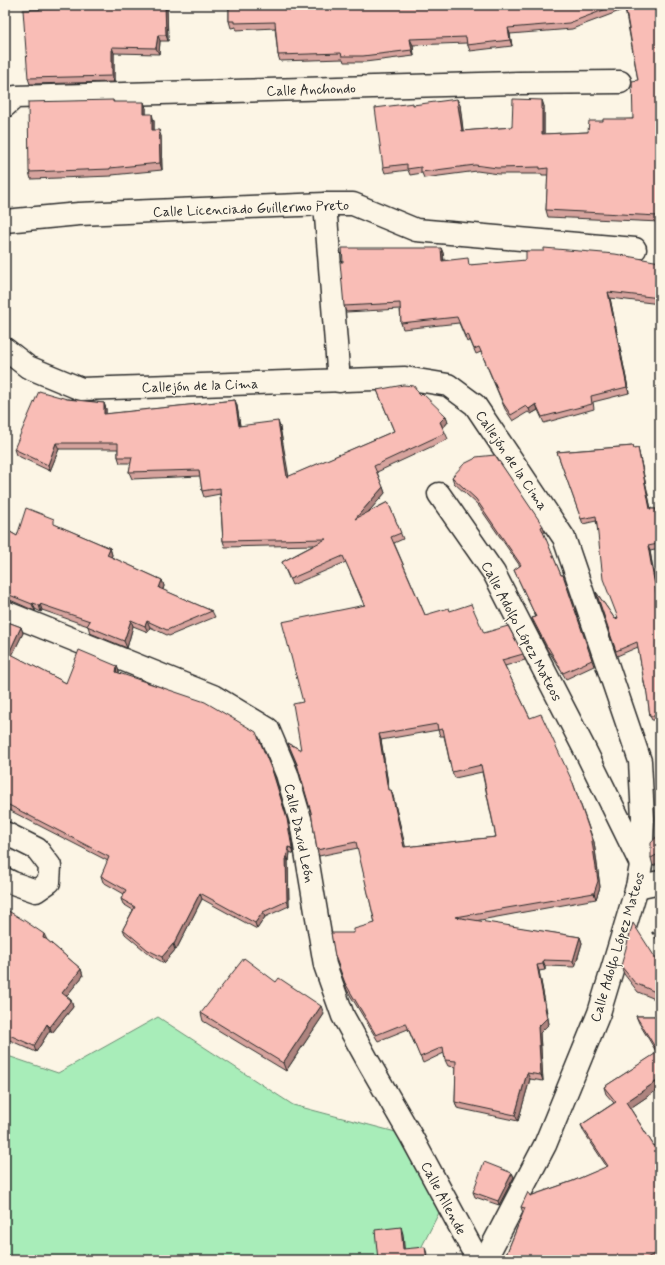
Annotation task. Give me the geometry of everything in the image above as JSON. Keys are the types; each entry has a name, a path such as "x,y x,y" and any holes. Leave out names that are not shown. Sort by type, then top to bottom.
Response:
{"street":[{"name":"Calle Anchondo","path":"5,106 15,97 511,83 620,82"},
{"path":"325,204 339,381"},
{"name":"Calle Licenciado Guillermo Preto","path":"5,221 79,214 352,204 416,230 635,249"},
{"name":"Callejón de la Cima","path":"5,349 28,367 81,389 405,378 448,385 475,405 564,538 640,761 652,812 641,864"},
{"name":"Calle Adolfo López Mateos","path":"439,494 494,573 585,750 641,864 637,887 599,1013 545,1145 485,1260"},
{"name":"Calle David León","path":"5,612 213,696 268,729 287,774 301,822 325,965 343,1016 411,1136"},
{"path":"5,833 37,849 50,866 48,882 36,891 5,879"},
{"path":"637,887 660,882"},
{"name":"Calle Allende","path":"411,1136 478,1260"}],"green space":[{"path":"158,1017 293,1105 411,1136 445,1201 418,1254 395,1260 5,1260 5,1055 58,1073"}],"building":[{"path":"59,5 165,5 166,35 158,35 156,48 112,47 112,76 28,78 23,10 59,9"},
{"path":"229,5 617,5 569,23 508,28 510,40 467,45 466,37 410,39 412,50 363,56 342,56 341,53 278,55 275,22 234,23 234,21 229,21"},
{"path":"625,5 660,5 660,212 658,211 658,216 546,210 548,168 497,168 475,165 421,172 421,167 407,169 407,164 383,167 375,108 457,99 462,131 512,127 513,99 542,100 542,134 588,132 589,121 603,121 603,119 633,119 632,81 638,80"},
{"path":"113,100 113,102 144,102 144,114 152,114 152,130 159,130 160,163 110,169 29,172 28,102"},
{"path":"342,248 441,248 442,261 468,258 469,265 526,260 526,251 544,251 544,248 615,254 660,262 660,298 608,292 627,387 591,396 592,404 542,417 536,404 529,409 526,406 511,415 503,403 479,347 474,349 468,334 465,336 457,317 401,323 400,303 344,306 340,262 343,262"},
{"path":"403,385 414,386 420,395 422,393 446,416 440,422 445,433 374,466 383,487 355,519 388,502 401,533 391,537 425,615 449,608 450,611 471,604 484,633 508,626 523,654 502,660 530,718 541,714 573,783 591,835 598,881 594,893 455,917 580,937 573,961 543,960 543,964 537,965 547,1018 538,1027 541,1075 527,1073 515,1115 455,1102 456,1061 445,1060 443,1047 420,1057 406,1023 376,1035 345,983 335,956 331,933 354,933 354,929 375,923 356,842 317,850 311,812 297,764 288,743 301,750 293,704 303,702 282,622 365,605 343,556 290,579 282,562 326,539 223,541 220,488 202,491 199,470 129,472 132,457 118,457 118,443 56,443 48,465 14,449 39,391 67,399 104,403 104,414 235,400 239,426 278,421 287,477 394,431 377,390","holes":["437,724 438,730 443,729 452,772 481,765 496,837 404,847 391,790 388,790 379,734"]},
{"path":"633,446 634,449 638,448 650,509 656,509 658,544 648,546 658,603 660,602 660,716 650,716 637,642 616,651 596,592 615,619 618,618 603,579 596,516 581,519 557,452"},
{"path":"495,455 543,526 541,527 561,575 563,575 592,660 563,673 532,618 536,617 514,570 521,565 476,499 452,477 464,464 476,457"},
{"path":"26,508 54,519 54,524 110,548 107,555 162,580 159,588 212,611 167,630 147,621 145,626 131,620 124,641 87,626 90,621 40,604 32,604 5,594 5,529 17,536"},
{"path":"5,621 21,627 9,653 66,683 79,650 117,666 116,672 205,702 256,732 273,773 287,819 292,848 288,847 286,856 287,901 263,912 255,923 200,893 174,944 162,957 148,950 123,929 135,907 121,899 126,890 101,876 109,857 5,803"},
{"path":"660,833 660,853 651,858 651,843"},
{"path":"5,909 44,934 43,938 81,969 62,993 71,1000 50,1027 47,1024 34,1046 5,1033"},
{"path":"633,923 660,965 660,994 635,983 621,966"},
{"path":"244,958 276,982 279,978 321,1006 283,1063 201,1013"},
{"path":"636,1016 660,1016 660,1079 626,1102 654,1146 660,1143 660,1251 643,1260 504,1260 525,1208 521,1207 528,1192 530,1196 573,1181 608,1166 581,1125 616,1102 604,1087 658,1052"},
{"path":"484,1162 512,1173 498,1201 473,1192"},
{"path":"401,1227 403,1249 425,1247 427,1260 378,1260 375,1230"}]}
